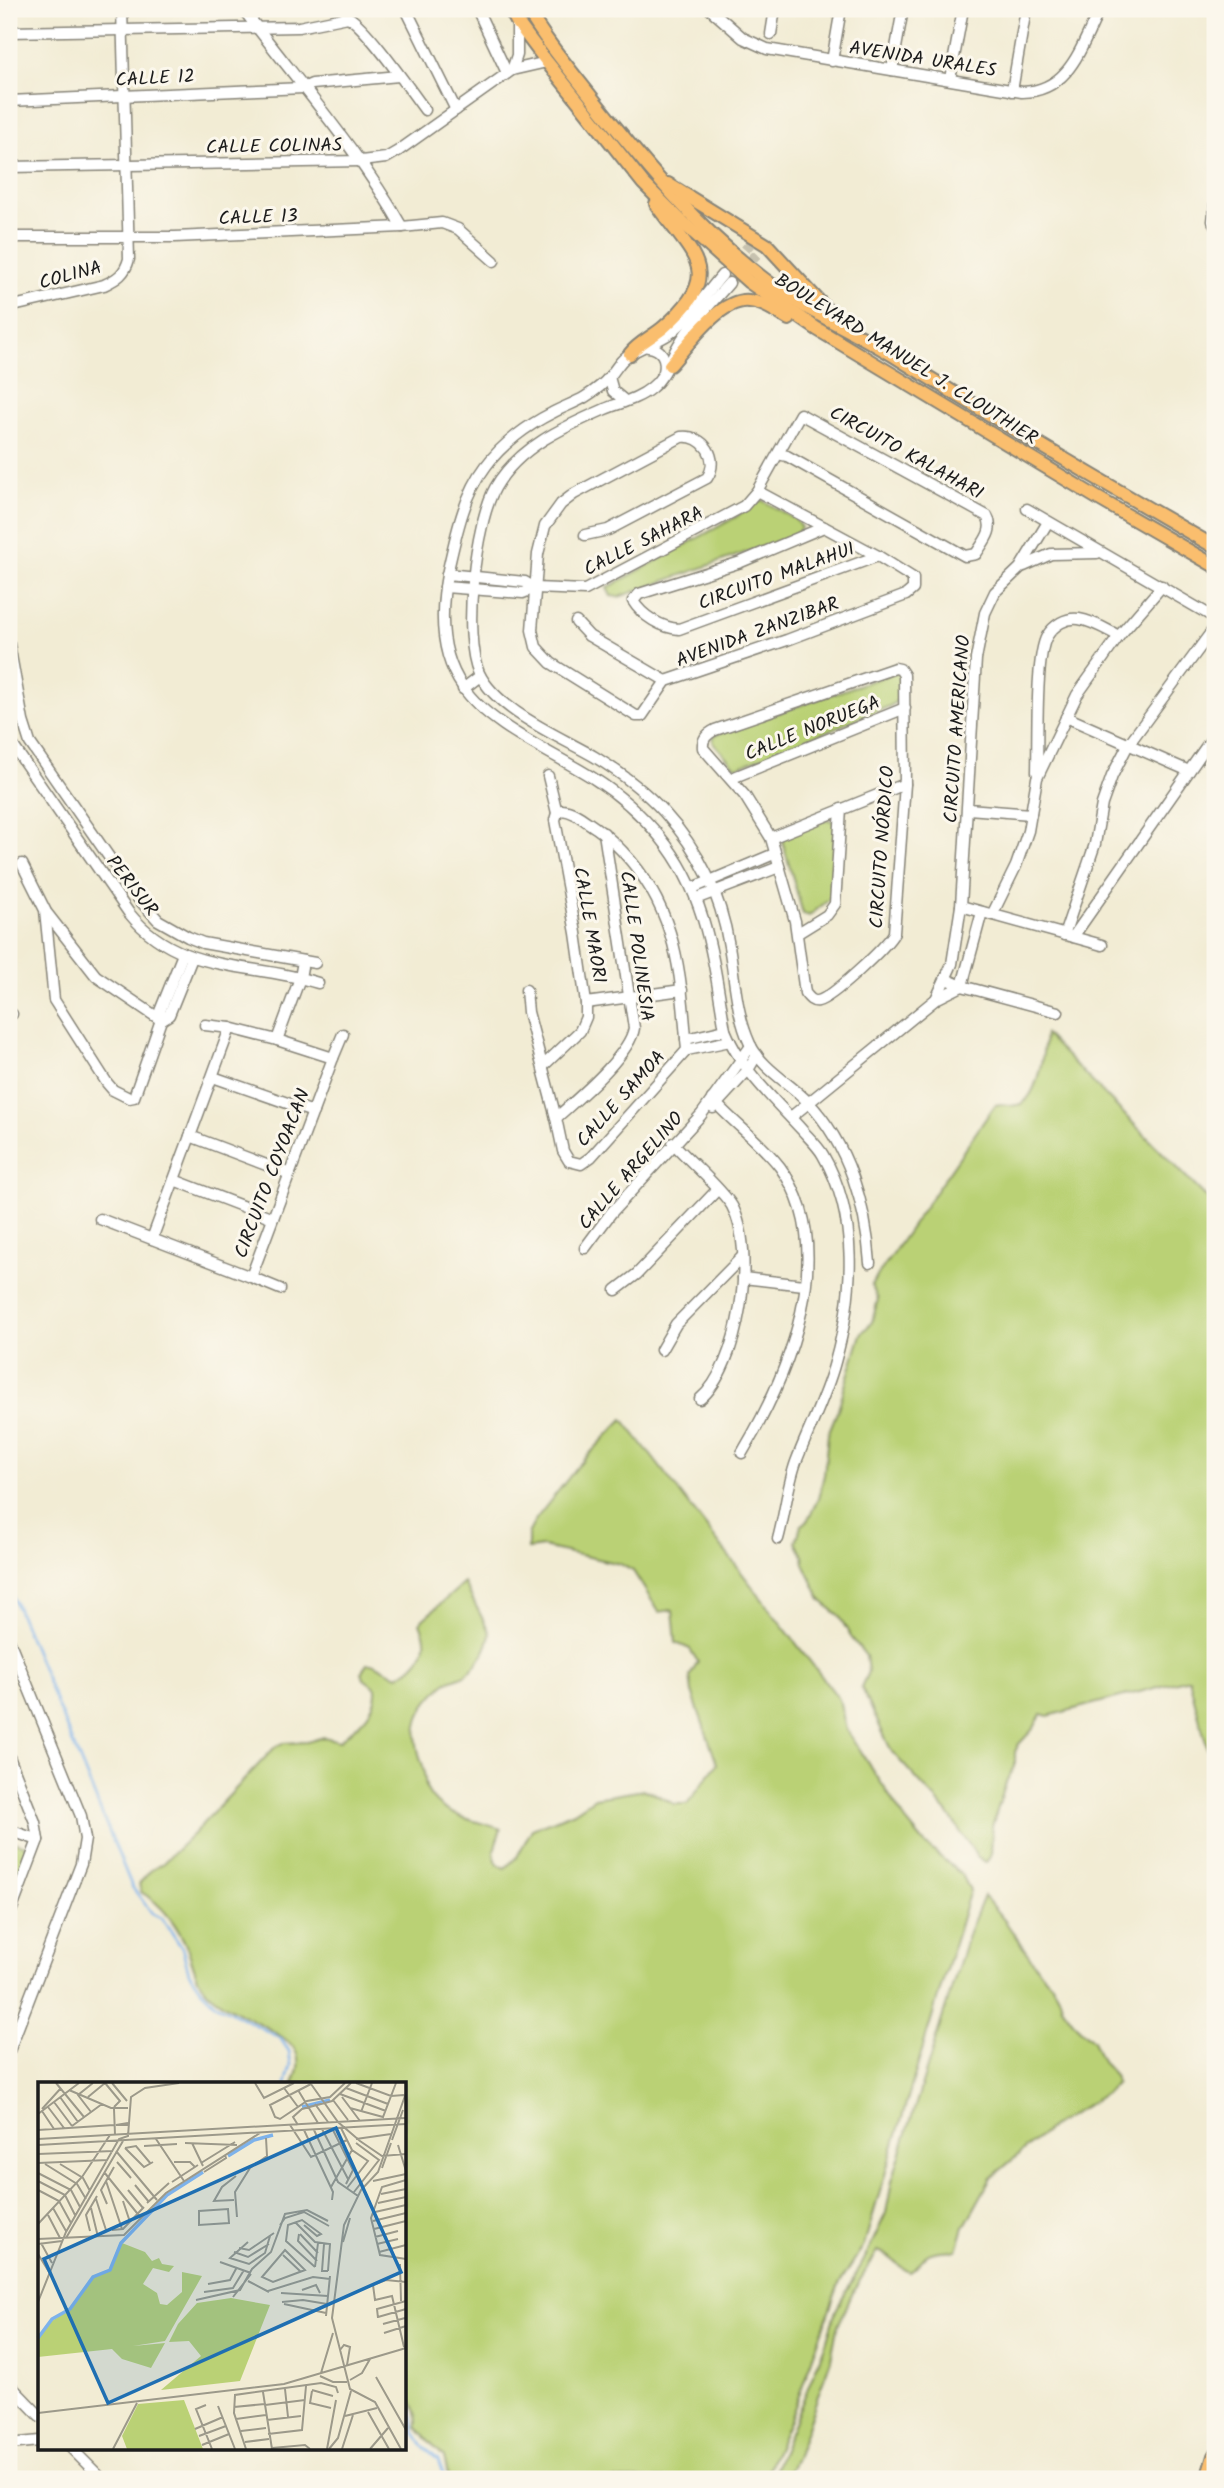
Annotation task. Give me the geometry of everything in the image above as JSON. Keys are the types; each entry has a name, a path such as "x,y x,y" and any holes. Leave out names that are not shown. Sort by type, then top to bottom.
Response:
{"highway":[{"path":"1208,2479 1215,2456"}],"main road":[{"name":"BOULEVARD MANUEL J. CLOUTHIER","path":"510,9 547,62 643,183 681,222 749,282 817,328 1215,566"},
{"name":"BOULEVARD MANUEL J. CLOUTHIER","path":"527,9 571,70 656,177 709,233 755,272 811,311 889,353 1031,440 1215,547"},
{"path":"656,177 758,244 845,328"},
{"path":"630,354 682,311 696,292 699,278 694,253 668,221 643,183"},
{"path":"667,369 711,319 723,308 737,301 756,302 791,320 817,328"}],"street":[{"path":"122,9 129,237"},
{"path":"243,9 361,161 384,194 402,228"},
{"path":"405,9 456,110"},
{"path":"477,9 510,71"},
{"name":"AVENIDA URALES","path":"710,9 734,31 767,49 1012,91 1038,91 1060,79 1078,55 1099,10"},
{"path":"832,61 841,9"},
{"path":"892,70 903,9"},
{"path":"950,79 962,9"},
{"path":"1012,91 1026,9"},
{"path":"1083,9 1099,10"},
{"path":"771,34 772,11"},
{"path":"9,32 299,27 344,16 350,18 368,36 425,110"},
{"path":"510,71 518,48 517,22"},
{"name":"CALLE COLINAS","path":"9,167 361,161 386,158 510,71 547,62"},
{"name":"CALLE 12","path":"9,101 303,88 312,84 399,76"},
{"path":"1215,204 1215,226"},
{"name":"CALLE 13","path":"9,237 175,237 402,228 442,223 458,229 494,261"},
{"name":"COLINA","path":"9,307 112,281 125,271 129,259 129,237"},
{"path":"778,1539 796,1462 835,1363 846,1315 850,1242 840,1193 822,1153 745,1066 730,1041 725,1030 708,932 698,898 683,868 659,835 618,795 517,733 491,715 463,689 448,657 443,617 447,574 461,519 486,465 510,441 536,422 585,397 609,377 617,365 630,354 648,347 668,334 726,279 682,340 667,369 650,389 554,433 509,467 496,485 479,535 473,591 472,646 480,676 492,691 514,708 636,785 679,830 713,886 729,944 737,1002 754,1051 810,1104 836,1140 852,1175 863,1210 870,1263"},
{"path":"648,347 653,347 663,354 667,369"},
{"path":"609,377 613,391 625,401"},
{"name":"CIRCUITO KALAHARI","path":"757,491 800,414 987,516 991,527 989,533 976,554 964,556 787,456 778,454"},
{"path":"535,588 538,554 545,526 561,504 574,494 681,438 691,436 704,443 712,464 707,478 608,530 585,535"},
{"path":"757,491 877,556"},
{"name":"CALLE SAHARA","path":"535,588 585,590 724,518 744,506 757,491"},
{"name":"CIRCUITO AMERICANO","path":"1027,509 1215,618"},
{"name":"CIRCUITO AMERICANO","path":"1020,568 1048,522"},
{"name":"CIRCUITO MALAHUI","path":"824,527 741,562 639,594 635,597 635,605 658,623 671,629 687,627 877,556"},
{"name":"CIRCUITO AMERICANO","path":"936,999 954,953 961,906 976,659 985,613 995,592 1020,568 1035,559 1051,554 1100,553"},
{"name":"AVENIDA ZANZIBAR","path":"535,588 533,640 542,656 640,717 666,681 787,640 911,592 914,586 913,578 877,556"},
{"path":"447,574 525,582 535,588"},
{"path":"506,592 507,580"},
{"path":"1037,778 1077,695 1119,636 1162,586"},
{"path":"445,587 523,593 535,588"},
{"path":"791,1117 936,999 962,986 987,914 1016,866 1028,831 1037,778 1040,670 1046,637 1054,627 1065,620 1078,618 1119,636"},
{"path":"576,622 589,636 666,681"},
{"path":"1068,936 1095,844 1102,804 1112,776 1128,745 1215,627"},
{"name":"PERISUR","path":"9,644 26,734 136,896 158,920 203,943 316,963"},
{"name":"CIRCUITO NÓRDICO","path":"895,668 900,669 904,675 905,708 905,785 895,926 890,942 851,978 823,999 816,1001 805,993 798,933 771,838 760,817 732,778 702,748 705,738 715,730 895,668"},
{"path":"463,689 480,676"},
{"name":"CALLE NORUEGA","path":"732,778 905,708"},
{"path":"1066,717 1189,771"},
{"path":"1068,936 1215,734"},
{"name":"PERISUR","path":"9,740 135,920 153,937 187,956 318,983"},
{"path":"22,761 36,752"},
{"name":"CALLE MAORI","path":"543,1066 580,1031 586,1017 576,933 555,820 557,813 548,776"},
{"path":"771,838 905,785"},
{"path":"968,808 1031,814"},
{"path":"798,933 827,915 835,904 841,809"},
{"name":"CALLE SAMOA","path":"556,1118 563,1151 569,1161 586,1162 686,1045 675,945 658,900 642,874 604,833 572,812 562,810 557,813"},
{"name":"CALLE POLINESIA","path":"556,1118 626,1048 633,1036 634,1028 604,833"},
{"path":"698,898 713,886 774,854"},
{"path":"22,864 46,910 96,976 161,1020"},
{"path":"693,888 713,886 779,867"},
{"path":"961,906 1102,945"},
{"path":"46,910 54,1000 113,1090 129,1098 134,1097 161,1020 160,1011 187,956"},
{"path":"277,1040 300,978 303,961"},
{"path":"946,979 962,986 1058,1012"},
{"path":"526,990 528,1012 556,1118"},
{"path":"586,1003 682,990"},
{"path":"205,1025 230,1028 277,1040 333,1058"},
{"path":"152,1239 230,1028"},
{"path":"686,1045 725,1030"},
{"name":"CIRCUITO COYOACAN","path":"100,1219 251,1277 343,1034"},
{"path":"686,1045 730,1041"},
{"name":"CALLE ARGELINO","path":"585,1248 611,1213 673,1143 714,1102 745,1066 754,1051"},
{"path":"213,1077 313,1112"},
{"path":"714,1102 763,1146 781,1168 802,1212 806,1235 804,1285 796,1331 783,1374 764,1416 742,1453"},
{"path":"190,1136 290,1174"},
{"path":"673,1143 731,1204 738,1218 743,1256 743,1278 729,1352 711,1390 700,1399"},
{"path":"174,1180 273,1218"},
{"path":"617,1290 637,1274 717,1190"},
{"path":"661,1350 676,1324 743,1256"},
{"path":"251,1277 280,1289"},
{"path":"743,1278 804,1285"},
{"path":"9,1640 13,1660 21,1669 84,1826 85,1839 81,1864 12,2035 9,2051"},
{"path":"9,1674 21,1669"},
{"path":"9,1760 35,1822 38,1840 13,1896 10,1914"},
{"path":"9,1830 38,1840"},
{"path":"9,2384 38,2414"},
{"path":"9,2444 38,2441"},
{"path":"73,2450 102,2479"}],"green space":[{"path":"762,500 796,520 801,528 796,535 619,597 611,596 607,588 736,517 755,501"},
{"path":"896,672 901,677 898,700 890,706 738,767 733,765 713,742 714,735"},
{"path":"826,819 836,822 831,898 809,916 803,914 782,840 784,836"},
{"path":"1045,1034 1215,1206 1215,1777 1189,1679 1048,1716 1041,1714 1034,1728 1015,1752 1015,1767 1007,1780 992,1826 991,1856 986,1862 979,1859 947,1812 892,1752 861,1687 868,1672 866,1656 839,1616 821,1600 796,1542 801,1526 807,1521 818,1499 824,1475 828,1434 861,1334 872,1322 878,1299 871,1285 995,1105 1017,1105 1030,1095 1038,1074"},
{"path":"623,1419 839,1699 846,1729 906,1821 925,1844 962,1875 970,1890 864,2245 839,2284 793,2412 764,2479 449,2479 444,2457 416,2427 416,2412 406,2390 406,2082 294,2082 298,2063 294,2048 282,2037 207,1992 199,1981 175,1925 156,1903 141,1892 139,1884 193,1834 276,1746 324,1737 339,1741 358,1724 369,1712 376,1697 376,1688 364,1679 362,1671 367,1664 375,1664 397,1676 412,1667 425,1645 420,1622 464,1583 490,1633 489,1639 475,1666 464,1675 446,1683 429,1700 419,1719 416,1739 427,1790 433,1799 450,1812 501,1829 495,1846 496,1861 499,1865 505,1868 517,1857 532,1829 574,1812 595,1798 644,1790 674,1804 687,1804 717,1764 692,1692 690,1676 698,1662 690,1649 676,1643 673,1610 659,1612 633,1571 620,1564 543,1547 528,1549 528,1534 536,1519 578,1466"},
{"path":"9,1840 31,1848 15,1895 9,1893"},
{"path":"984,1896 1052,1984 1062,2006 1076,2025 1093,2041 1116,2083 1105,2094 1051,2127 991,2178 964,2227 957,2250 930,2253 910,2272 878,2251 854,2290 837,2328 831,2359 796,2458 785,2479 771,2479 826,2343 836,2310 886,2213 892,2181 969,1932"}],"waterway":[{"path":"9,1588 132,1887 152,1913 162,1918 182,1948 189,1973 200,1989 214,2003 280,2038 289,2051 291,2065 287,2082"},
{"path":"406,2402 411,2411 414,2432 424,2447 438,2460 445,2479"}],"tunnel":[{"path":"735,261 751,243"},
{"path":"729,283 760,251"}]}
